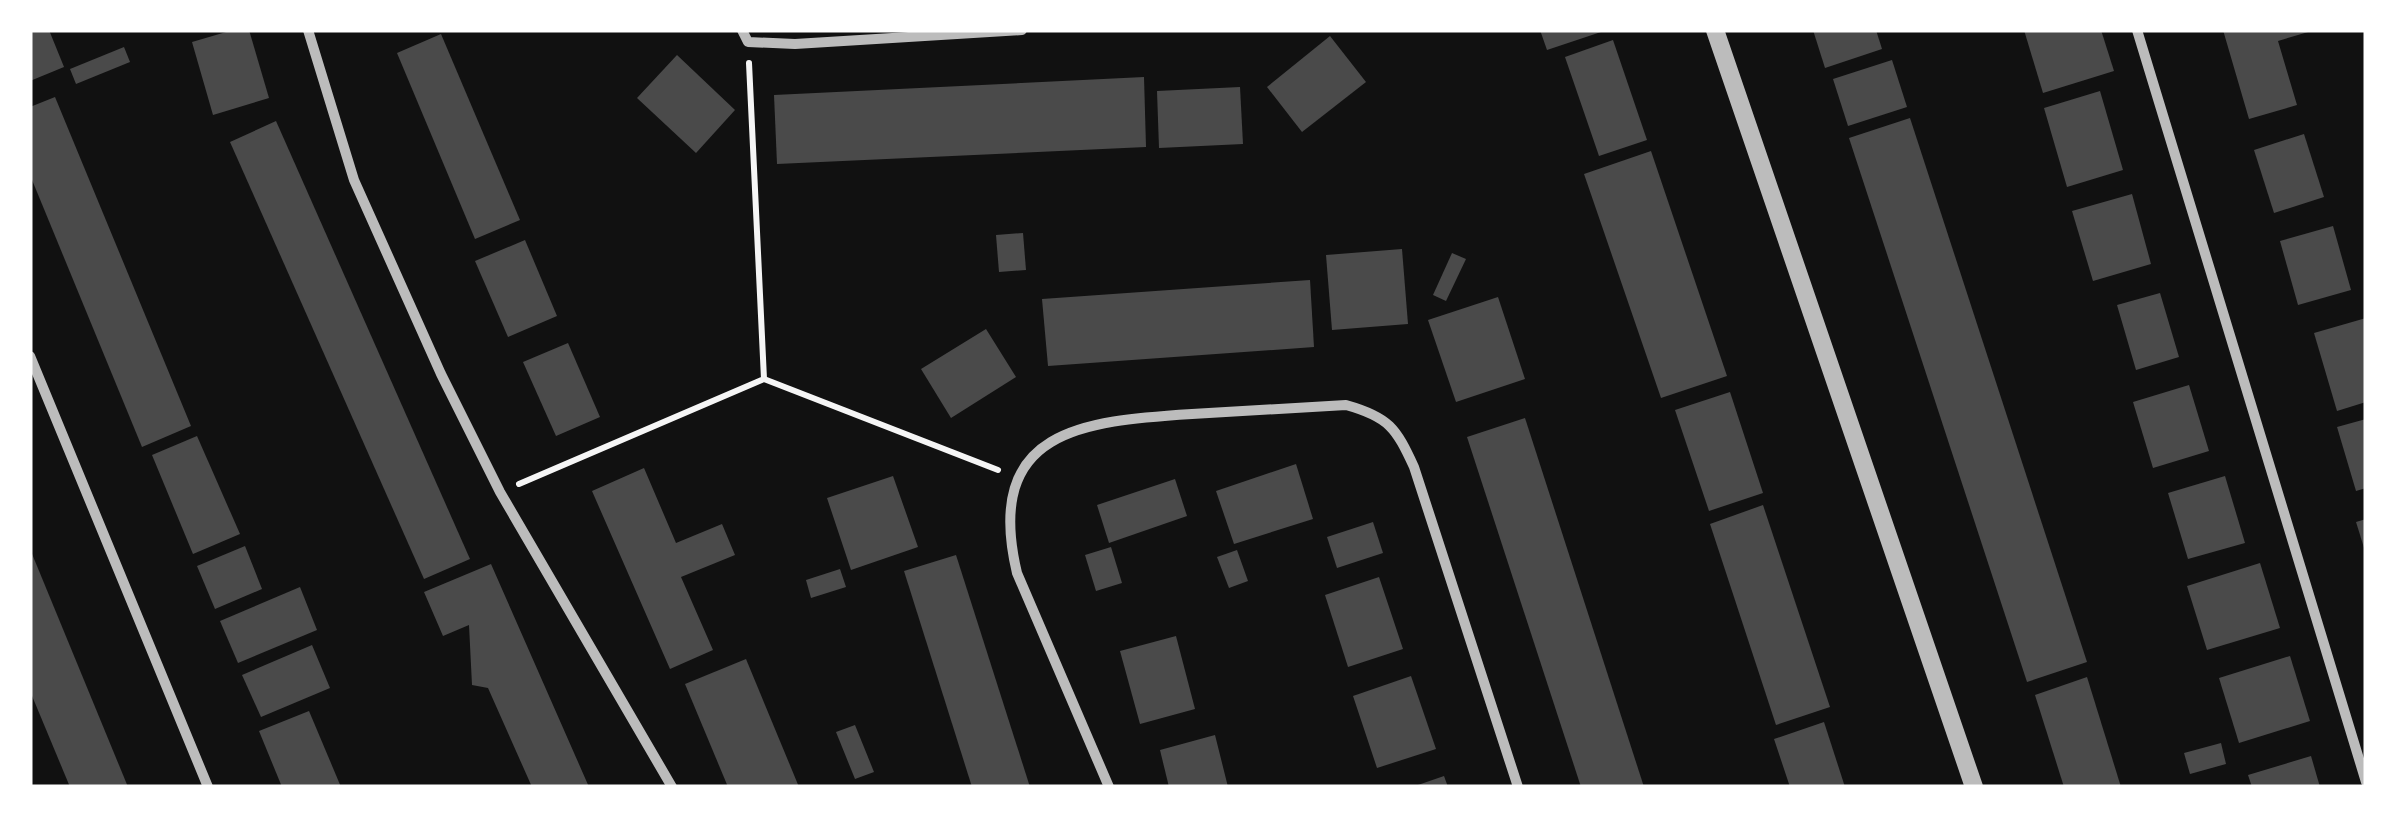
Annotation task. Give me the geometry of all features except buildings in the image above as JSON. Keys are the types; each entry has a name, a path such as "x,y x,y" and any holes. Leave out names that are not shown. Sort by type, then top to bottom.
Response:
{"street":[{"path":"308,30 354,180 441,374 500,492 672,787"},
{"path":"742,30 748,42 794,44 1022,30"},
{"path":"1715,30 1974,787"},
{"path":"2137,30 2366,782"},
{"path":"30,356 208,787"},
{"path":"1109,787 1017,572 1010,544 1018,477 1036,453 1063,433 1104,420 1346,405 1369,411 1396,428 1414,467 1518,787"}],"path":[{"path":"748,42 764,379"},
{"path":"500,492 764,379 1018,477"}]}
